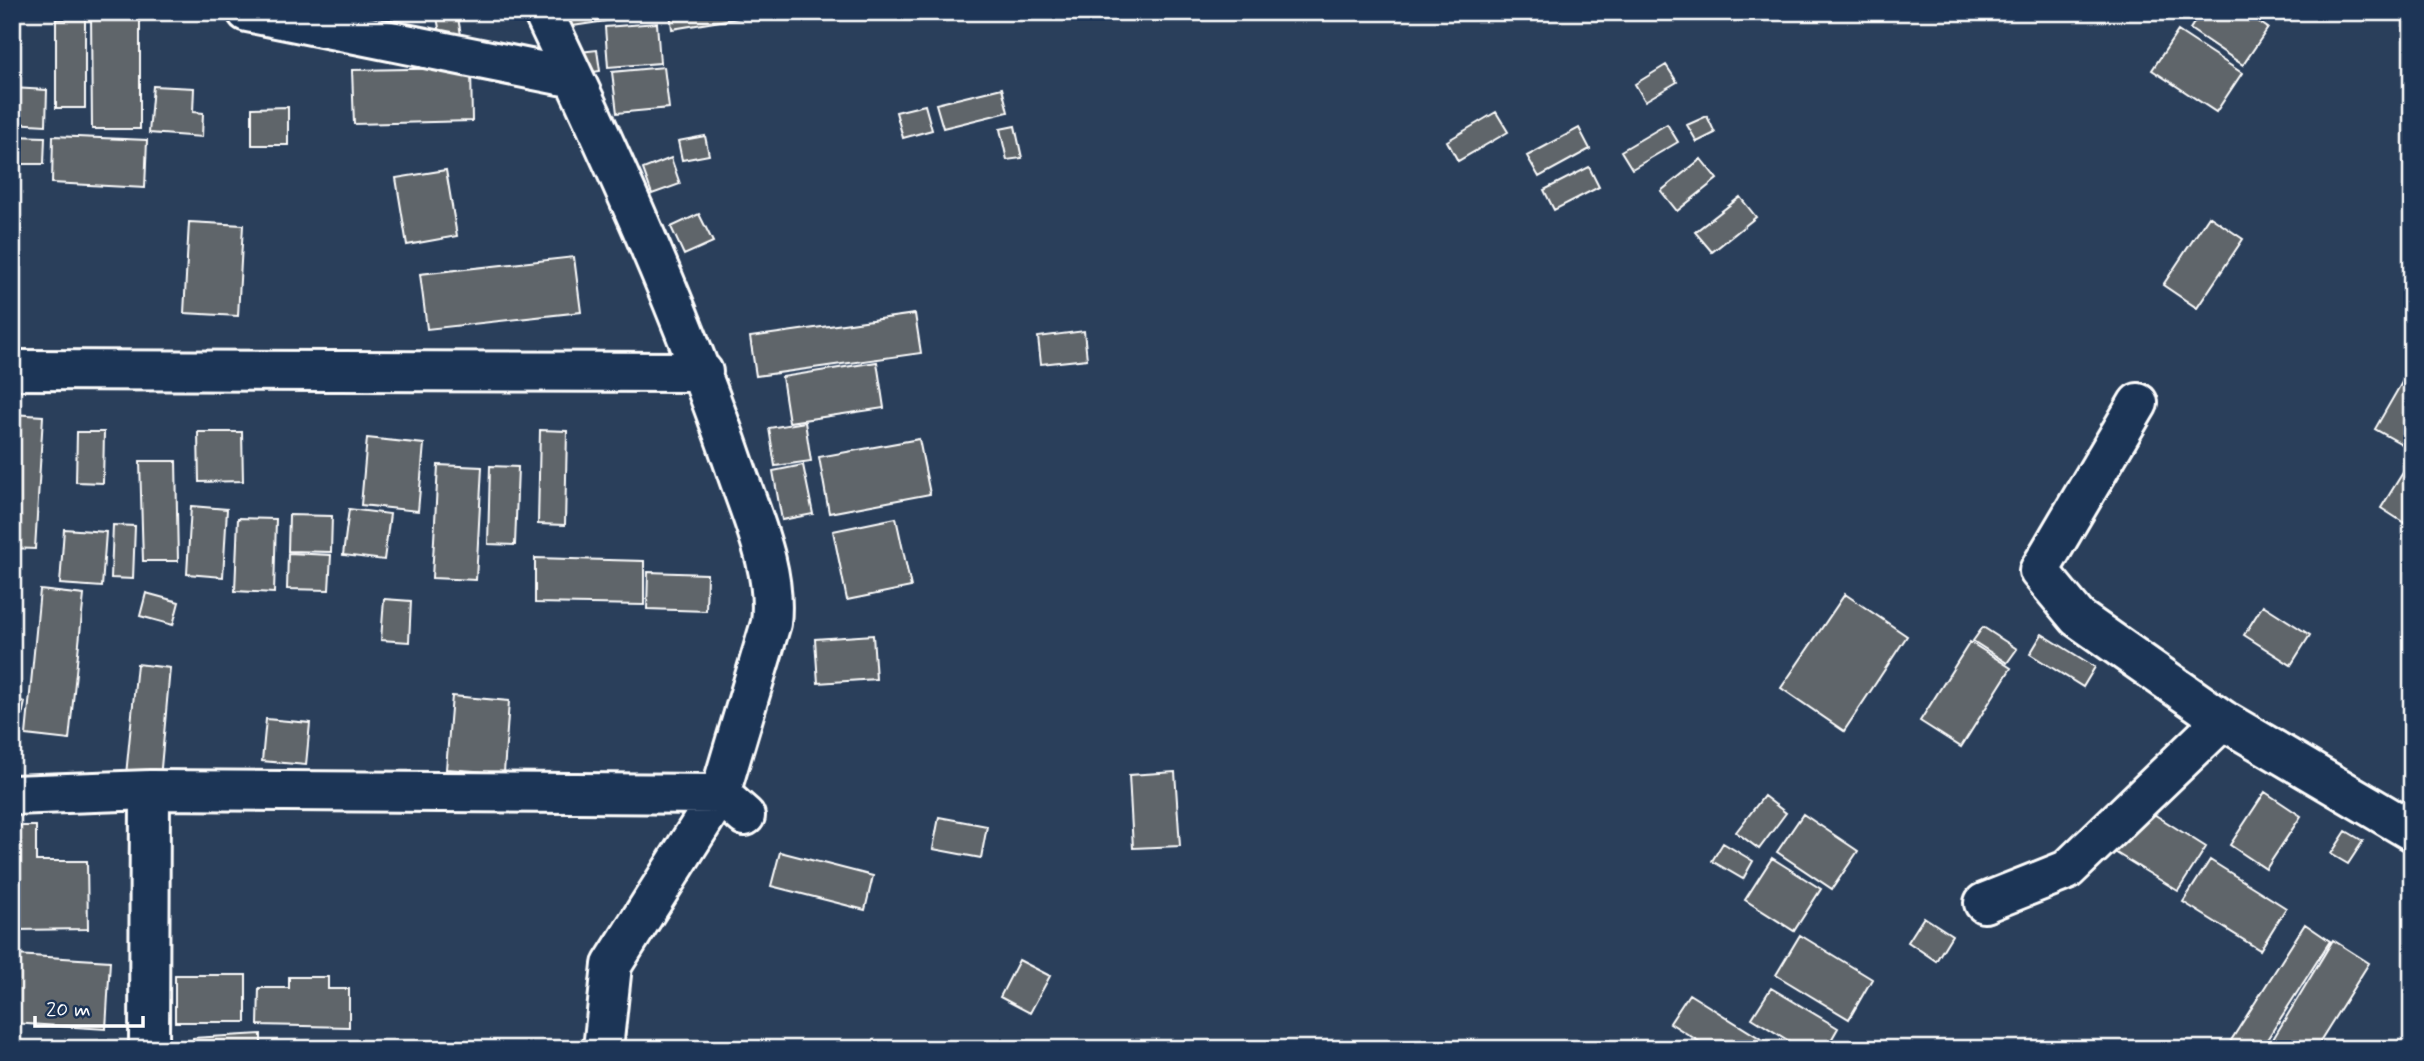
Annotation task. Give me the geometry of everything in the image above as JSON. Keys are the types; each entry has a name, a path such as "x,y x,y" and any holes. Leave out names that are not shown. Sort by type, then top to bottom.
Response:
{"street":[{"path":"247,12 574,78"},
{"path":"543,12 703,372 765,554 774,598 733,805 612,965 603,1049"},
{"path":"12,370 703,372"},
{"path":"2138,403 2039,571 2078,618 2223,720 2412,831"},
{"path":"1984,903 2067,870 2223,720"},
{"path":"12,795 150,790 733,805"},
{"path":"149,1049 150,790"}],"building":[{"path":"354,12 395,12 395,18 355,18"},
{"path":"436,12 457,12 463,46 443,49"},
{"path":"556,12 653,12 653,14 559,28"},
{"path":"670,12 750,12 751,16 672,29"},
{"path":"2201,12 2244,12 2268,28 2243,65 2190,29"},
{"path":"91,14 140,14 140,129 92,129"},
{"path":"56,19 85,19 85,108 56,108"},
{"path":"657,23 660,63 608,67 605,27"},
{"path":"2178,31 2242,73 2216,112 2152,70"},
{"path":"597,50 600,71 573,75 571,53"},
{"path":"1666,65 1677,82 1645,101 1635,84"},
{"path":"664,67 669,108 617,113 612,72"},
{"path":"471,68 472,121 354,124 352,70"},
{"path":"153,86 194,88 193,112 203,113 202,137 149,133"},
{"path":"12,88 47,90 46,125 12,123"},
{"path":"1002,88 1008,112 943,128 936,104"},
{"path":"925,105 932,130 903,138 896,112"},
{"path":"288,107 288,145 252,145 252,108"},
{"path":"1496,112 1508,132 1458,161 1447,141"},
{"path":"1707,116 1715,133 1697,142 1687,125"},
{"path":"1667,124 1678,142 1632,169 1621,151"},
{"path":"1015,126 1022,158 1007,160 1000,129"},
{"path":"1579,128 1590,149 1539,177 1527,156"},
{"path":"12,136 45,137 44,164 12,164"},
{"path":"53,136 147,140 145,188 52,183"},
{"path":"705,136 709,155 682,160 678,141"},
{"path":"671,158 680,184 652,194 643,169"},
{"path":"1701,159 1717,179 1677,211 1661,191"},
{"path":"1589,167 1599,187 1554,210 1544,190"},
{"path":"446,170 457,236 407,245 396,178"},
{"path":"1740,197 1756,217 1712,252 1695,232"},
{"path":"699,214 713,242 684,255 671,227"},
{"path":"2209,216 2243,239 2197,308 2163,285"},
{"path":"189,222 243,225 238,316 184,313"},
{"path":"574,257 581,312 427,329 420,274"},
{"path":"915,314 921,353 756,376 750,337"},
{"path":"1084,331 1087,359 1041,364 1038,337"},
{"path":"877,362 884,408 789,422 782,377"},
{"path":"2412,365 2412,444 2409,448 2375,429"},
{"path":"12,414 43,416 35,549 12,548"},
{"path":"805,422 811,461 775,466 769,428"},
{"path":"540,430 567,431 565,525 538,524"},
{"path":"77,432 104,432 103,483 76,482"},
{"path":"198,432 242,432 243,481 199,482"},
{"path":"367,438 424,444 418,511 361,505"},
{"path":"919,439 930,494 829,513 819,457"},
{"path":"2412,458 2412,528 2381,508"},
{"path":"140,461 176,461 178,561 143,561"},
{"path":"438,465 482,467 476,580 432,578"},
{"path":"803,465 813,514 782,520 773,471"},
{"path":"490,466 518,467 515,545 488,544"},
{"path":"191,506 227,509 223,577 187,574"},
{"path":"349,509 390,514 384,560 343,555"},
{"path":"289,515 332,516 331,552 288,551"},
{"path":"238,518 276,519 274,593 235,591"},
{"path":"896,518 911,587 847,600 833,531"},
{"path":"113,525 135,526 133,579 111,578"},
{"path":"64,529 106,532 102,587 60,584"},
{"path":"288,553 331,555 329,590 287,589"},
{"path":"535,558 644,561 644,605 535,603"},
{"path":"648,572 707,574 706,611 647,609"},
{"path":"40,590 84,595 69,740 26,735"},
{"path":"146,593 179,602 173,625 140,616"},
{"path":"1845,594 1907,636 1844,731 1781,688"},
{"path":"384,599 411,601 409,642 381,640"},
{"path":"2263,605 2310,635 2291,665 2244,635"},
{"path":"1983,627 2017,649 2007,663 1973,641"},
{"path":"2042,634 2095,667 2083,687 2030,654"},
{"path":"873,635 876,679 818,683 815,639"},
{"path":"1970,642 2011,668 1961,747 1920,721"},
{"path":"137,664 170,668 160,779 126,775"},
{"path":"452,696 509,701 504,773 446,769"},
{"path":"12,699 25,702 14,753 12,753"},
{"path":"266,719 310,723 306,765 262,761"},
{"path":"1175,772 1180,846 1133,848 1129,775"},
{"path":"2265,792 2301,816 2266,869 2230,845"},
{"path":"1764,796 1786,813 1759,849 1736,832"},
{"path":"2141,806 2206,847 2178,891 2113,851"},
{"path":"1803,814 1858,851 1832,889 1777,852"},
{"path":"939,817 987,826 981,858 933,849"},
{"path":"12,826 36,826 36,861 87,861 88,929 15,930"},
{"path":"2346,831 2363,841 2348,864 2331,854"},
{"path":"1723,843 1753,861 1743,879 1712,861"},
{"path":"780,852 873,876 865,910 771,886"},
{"path":"1772,858 1821,889 1794,931 1745,900"},
{"path":"2210,860 2286,908 2260,950 2183,902"},
{"path":"1924,917 1952,935 1936,961 1908,942"},
{"path":"2305,924 2330,941 2261,1049 2240,1049 2230,1042"},
{"path":"1800,935 1872,979 1849,1019 1776,975"},
{"path":"2333,940 2369,963 2315,1049 2267,1049"},
{"path":"16,955 110,961 106,1029 12,1023"},
{"path":"1019,960 1050,976 1030,1013 1000,997"},
{"path":"175,975 246,975 246,1022 175,1022"},
{"path":"289,977 328,977 328,989 349,989 349,1027 258,1025 259,988 289,988"},
{"path":"1771,988 1838,1028 1826,1049 1802,1049 1752,1018"},
{"path":"1689,994 1777,1049 1711,1049 1670,1023"},
{"path":"261,1034 261,1049 181,1049 181,1043 193,1042 193,1038"}]}
